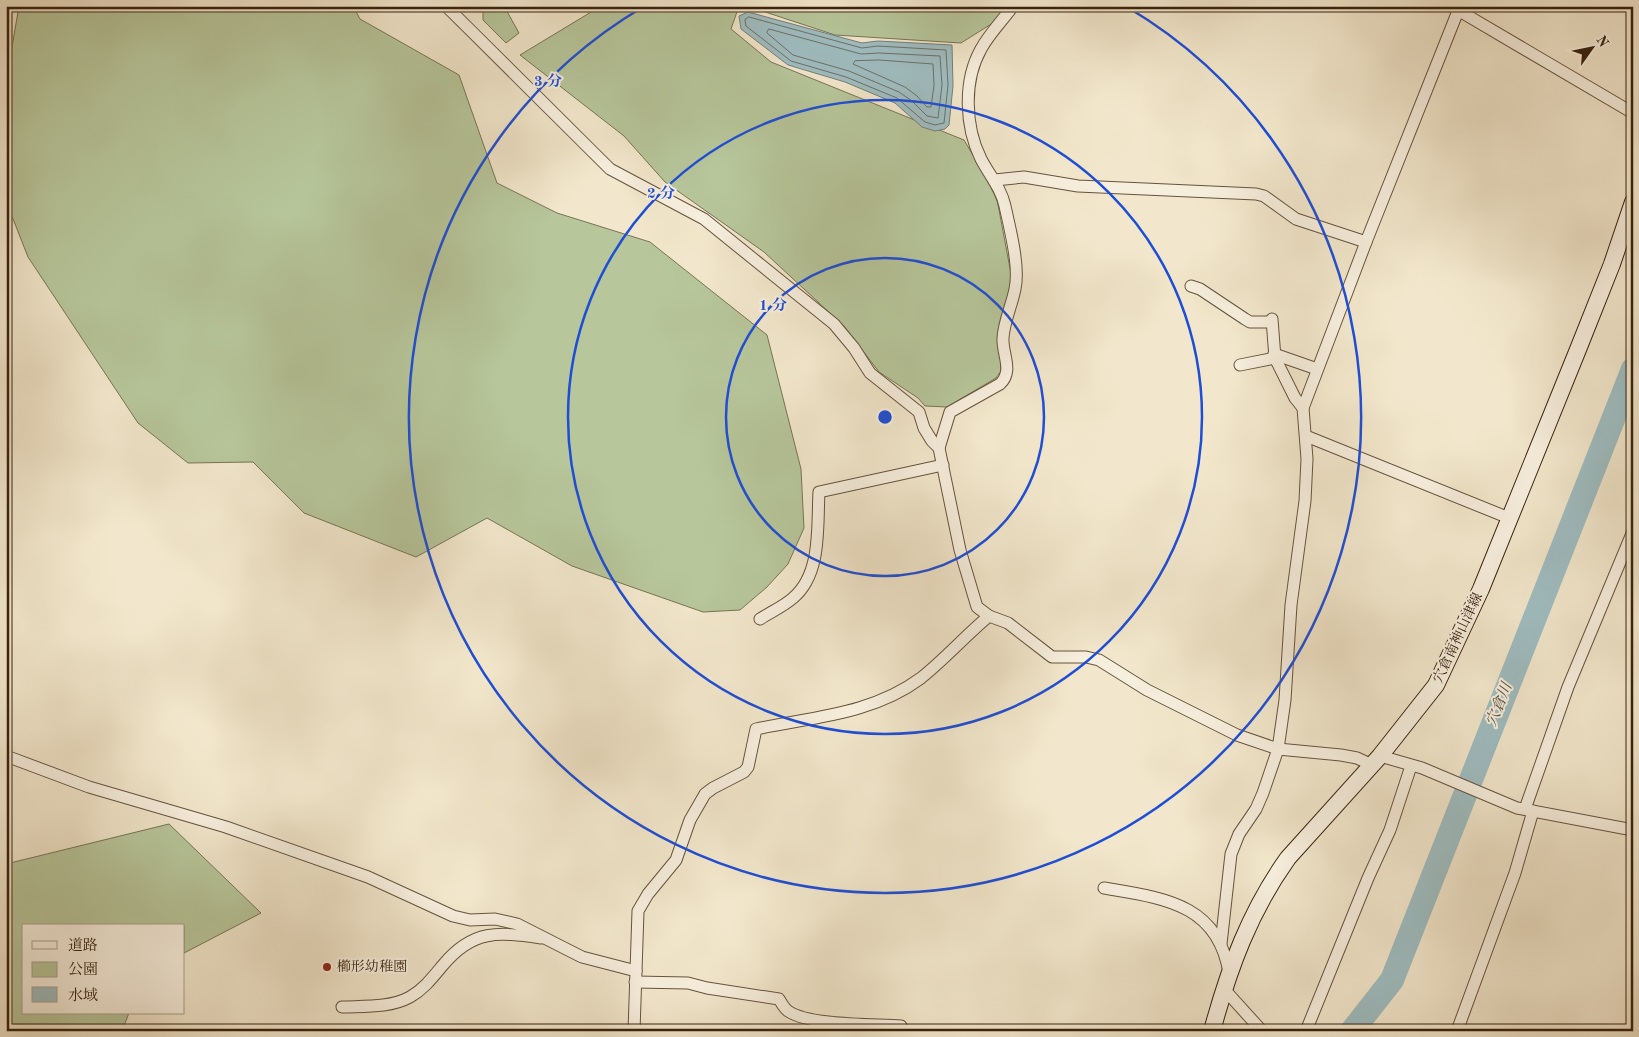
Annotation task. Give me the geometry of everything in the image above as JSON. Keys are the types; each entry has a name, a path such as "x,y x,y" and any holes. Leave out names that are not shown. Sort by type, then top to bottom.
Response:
{"main road":[{"name":"穴倉南神山津線","path":"1212,1031 1229,973 1253,913 1273,879 1293,852 1376,760 1436,685 1477,597 1612,264 1633,202"}],"street":[{"path":"446,6 610,169 704,219 834,324 854,348 870,373 919,412 928,435 939,448 971,593 977,607 989,616 1008,623 1052,658 1086,657 1099,660 1147,690 1214,725 1278,749 1341,755 1417,767 1525,810 1633,830"},
{"path":"939,448 950,412 1000,384 1006,379 1008,372 1003,338 1016,278 1005,208 995,180 982,160 974,142 969,119 970,84 981,48 1013,6"},
{"path":"1221,944 1231,854 1238,834 1256,809 1278,749 1285,700 1291,605 1305,502 1306,436 1303,408 1455,8 1633,113"},
{"path":"995,180 1024,177 1078,186 1256,194 1264,196 1296,219 1366,242"},
{"path":"1191,286 1200,289 1250,322 1272,320 1274,356 1295,398 1303,408"},
{"path":"1240,365 1274,356 1317,369"},
{"path":"1306,436 1509,518"},
{"path":"760,619 792,600 810,574 815,554 818,492 943,465"},
{"path":"1457,1031 1512,882 1525,810 1568,687 1633,531"},
{"path":"634,1031 638,911 648,894 676,860 690,820 705,794 744,772 748,766 756,729 843,712 883,700 921,678 989,616"},
{"path":"6,756 89,787 226,827 368,877 454,916 470,920 505,920 529,928 545,939 582,957 636,976 779,999 783,1007 798,1016 830,1022 901,1026 901,1031"},
{"path":"1306,1031 1364,887 1417,767"},
{"path":"1104,888 1174,904 1192,911 1211,927 1221,944 1229,973"},
{"path":"342,1007 395,1003 411,996 429,982 459,948 479,937 496,934 545,939"},
{"path":"1224,989 1262,1031"}],"green space":[{"path":"19,6 353,6 360,19 459,75 497,183 557,213 650,242 767,335 801,469 804,528 788,564 767,587 740,610 703,612 572,566 487,518 416,557 304,513 253,462 188,463 138,423 28,257 6,201 6,82"},
{"path":"483,6 504,6 519,33 506,43 483,20"},
{"path":"601,6 739,6 731,29 771,62 964,140 996,194 1012,279 1000,334 1001,371 996,378 947,407 925,406 918,398 879,372 844,326 764,252 665,182 624,136 520,55"},
{"path":"747,6 1020,6 961,43 835,35"},
{"path":"169,824 261,913 185,952 185,924 22,924 22,1014 129,1014 122,1031 6,1031 6,864"}],"water":[{"path":"748,12 862,43 878,41 952,45 953,86 949,125 945,129 935,131 922,127 895,103 845,82 788,65 741,29 739,16"}],"waterway":[{"name":"穴倉川","path":"1352,1031 1392,980 1633,369"}],"place":[{"name":"櫛形幼稚園","path":"327,967"}]}
